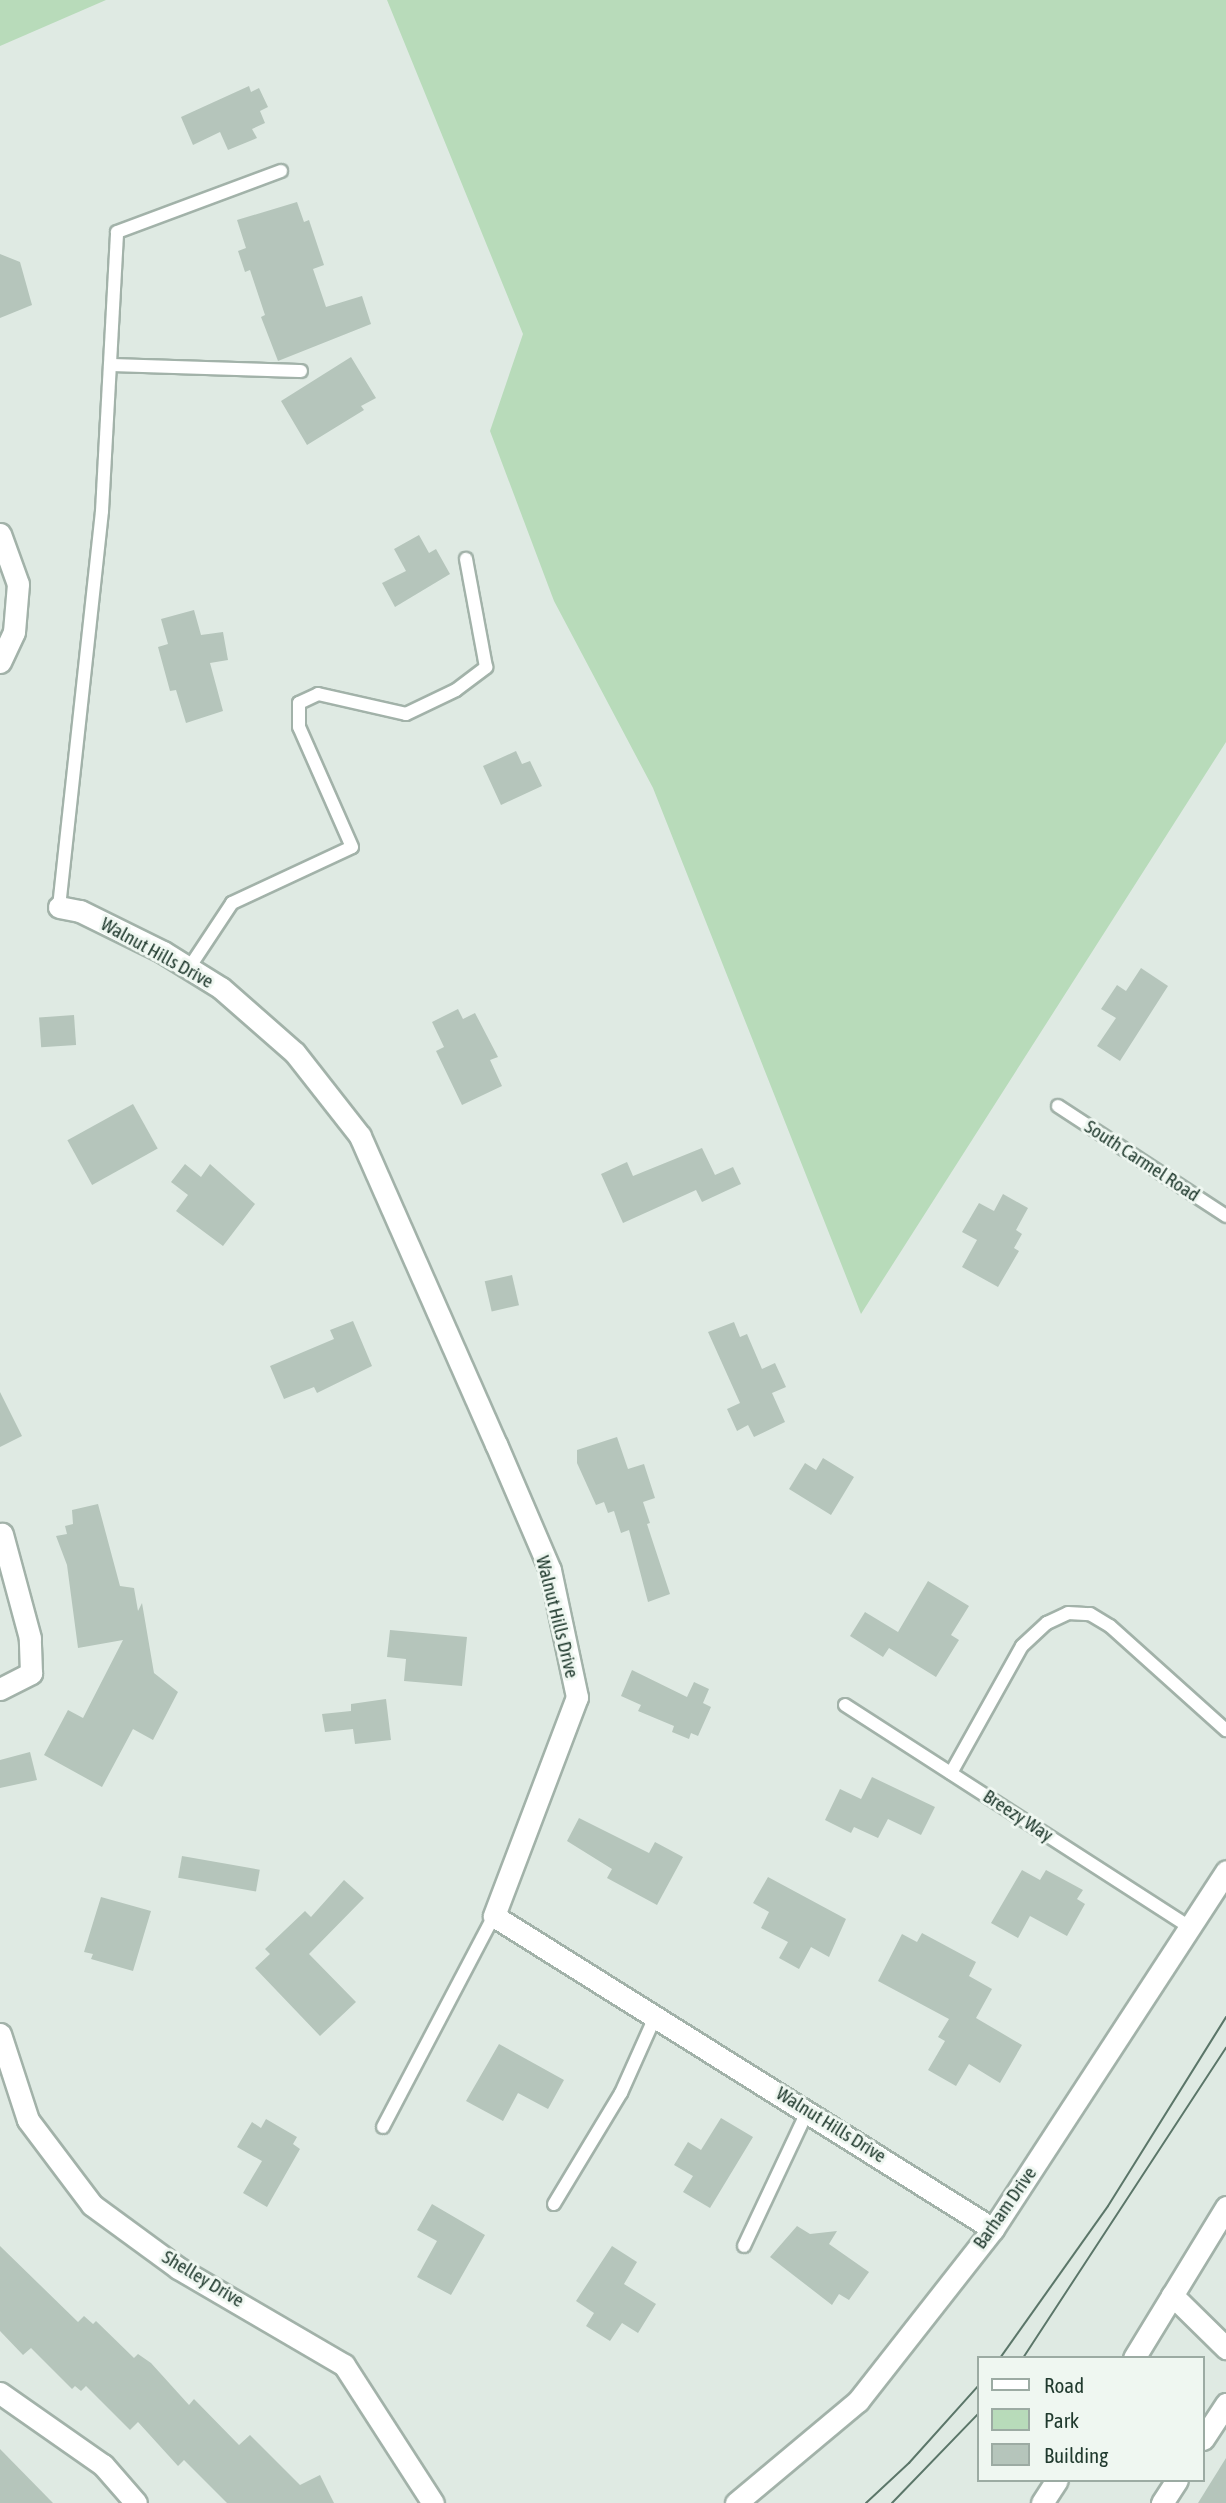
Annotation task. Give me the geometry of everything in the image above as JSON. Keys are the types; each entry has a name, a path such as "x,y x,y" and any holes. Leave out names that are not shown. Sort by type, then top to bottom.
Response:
{"street":[{"path":"0,534 18,584 14,632 0,662"},
{"name":"Walnut Hills Drive","path":"60,907 80,911 189,968 221,988 295,1053 360,1136 550,1570 577,1697 494,1916 808,2110 993,2229"},
{"path":"0,1689 31,1674 30,1638 2,1534"},
{"name":"Barham Drive","path":"736,2503 858,2401 993,2229 1226,1871"},
{"name":"Shelley Drive","path":"0,2034 28,2120 92,2205 178,2268 344,2365 433,2503"},
{"path":"1135,2356 1226,2207"},
{"path":"1172,2295 1226,2348"},
{"path":"0,2393 103,2465 136,2503"},
{"path":"1205,2436 1226,2404"},
{"path":"1042,2503 1056,2482"},
{"path":"1162,2503 1176,2482"}],"lane":[{"path":"60,907 102,511 117,232 281,171"},
{"path":"110,365 301,371"},
{"path":"189,968 232,903 352,847 299,727 299,703 318,694 406,714 456,690 486,667 466,559"},
{"name":"South Carmel Road","path":"1058,1106 1226,1216"},
{"path":"950,1773 1022,1646 1047,1623 1068,1613 1090,1614 1110,1626 1226,1730"},
{"name":"Breezy Way","path":"845,1705 1190,1927"},
{"path":"383,2127 494,1916"},
{"path":"554,2204 621,2094 655,2017"},
{"path":"744,2246 808,2110"}],"green space":[{"path":"0,0 106,0 0,46"},
{"path":"387,0 1226,0 1226,742 861,1314 653,788 554,601 490,431 523,334"}],"building":[{"path":"249,86 251,92 259,88 268,107 260,111 265,123 252,129 257,138 228,150 220,132 193,145 181,117"},
{"path":"297,202 304,222 309,220 324,265 313,269 326,307 362,296 371,324 278,361 261,317 265,315 250,270 245,272 238,251 246,248 237,220"},
{"path":"0,254 20,262 32,305 0,318"},
{"path":"351,357 376,398 361,406 364,410 307,445 281,401"},
{"path":"419,535 429,553 436,549 450,574 395,607 382,583 406,571 394,549"},
{"path":"194,610 201,635 223,632 228,660 210,663 223,711 186,723 176,690 170,691 158,647 168,644 161,619"},
{"path":"516,751 522,764 530,761 542,786 501,805 483,766"},
{"path":"1141,968 1168,986 1120,1061 1097,1046 1116,1018 1101,1009 1117,985 1126,991"},
{"path":"458,1009 463,1019 475,1013 498,1057 490,1060 502,1086 462,1105 436,1051 444,1047 432,1022"},
{"path":"74,1015 76,1045 41,1047 39,1017"},
{"path":"133,1104 158,1149 92,1185 67,1140"},
{"path":"702,1148 715,1175 733,1167 741,1184 702,1202 696,1190 623,1223 601,1174 627,1162 633,1176"},
{"path":"185,1164 201,1177 210,1164 255,1204 223,1246 176,1211 188,1195 171,1182"},
{"path":"1003,1194 1028,1208 1016,1230 1022,1234 1014,1248 1019,1251 998,1287 962,1267 977,1240 962,1232 979,1203 994,1211"},
{"path":"512,1275 519,1305 492,1312 485,1281"},
{"path":"353,1321 372,1366 317,1393 314,1387 284,1399 270,1366 334,1339 330,1330"},
{"path":"734,1322 740,1337 747,1334 762,1369 775,1363 786,1387 772,1393 785,1422 754,1437 748,1425 737,1431 727,1409 740,1403 708,1332"},
{"path":"0,1392 22,1436 0,1447"},
{"path":"617,1437 628,1469 644,1464 655,1498 643,1502 650,1523 647,1524 670,1594 648,1602 629,1530 621,1533 614,1511 608,1513 604,1502 596,1505 577,1463 577,1450"},
{"path":"823,1458 854,1477 831,1515 789,1489 805,1463 816,1470"},
{"path":"98,1504 120,1586 134,1588 138,1611 142,1603 154,1673 178,1692 153,1740 133,1729 102,1787 44,1755 68,1710 83,1718 123,1640 78,1648 67,1565 56,1536 67,1534 65,1526 73,1524 72,1510"},
{"path":"928,1581 969,1606 951,1635 959,1640 936,1677 889,1648 883,1657 850,1636 865,1612 898,1632"},
{"path":"390,1630 467,1637 462,1686 404,1681 406,1659 387,1657"},
{"path":"632,1670 687,1697 694,1682 709,1689 703,1703 711,1707 698,1736 691,1733 689,1739 672,1732 674,1726 638,1711 641,1705 621,1696"},
{"path":"386,1699 391,1740 355,1744 353,1729 325,1732 322,1714 351,1711 351,1704"},
{"path":"30,1752 37,1780 0,1788 0,1760"},
{"path":"872,1777 935,1807 921,1835 888,1819 878,1838 854,1827 851,1833 825,1820 840,1789 861,1799"},
{"path":"579,1818 649,1853 655,1842 683,1857 657,1905 607,1878 612,1869 567,1841"},
{"path":"182,1856 260,1870 256,1891 178,1878"},
{"path":"1022,1870 1040,1880 1046,1870 1083,1890 1077,1899 1085,1904 1067,1936 1030,1916 1018,1938 991,1923"},
{"path":"768,1877 846,1919 829,1957 811,1947 799,1969 779,1958 788,1942 761,1928 769,1912 753,1903"},
{"path":"344,1880 364,1898 309,1954 356,2002 320,2036 255,1968 270,1954 265,1949 305,1911 311,1917"},
{"path":"101,1897 151,1911 133,1971 91,1959 93,1954 84,1952"},
{"path":"922,1933 976,1962 969,1976 992,1989 976,2018 1022,2045 1000,2083 969,2064 956,2086 928,2070 945,2041 938,2037 949,2019 878,1981 902,1934 917,1942"},
{"path":"499,2044 564,2080 548,2109 518,2093 503,2121 466,2101"},
{"path":"721,2118 753,2137 710,2208 683,2192 693,2176 674,2165 688,2142 701,2150"},
{"path":"266,2119 297,2137 293,2144 300,2149 267,2207 243,2193 262,2161 237,2147 252,2122 261,2128"},
{"path":"432,2204 485,2235 451,2295 417,2277 437,2241 417,2230"},
{"path":"797,2226 810,2234 837,2231 829,2244 869,2272 849,2300 839,2294 832,2305 770,2257"},
{"path":"0,2246 78,2322 84,2316 93,2324 96,2321 134,2358 138,2354 151,2363 189,2405 194,2399 239,2445 250,2435 300,2485 320,2475 334,2503 227,2503 184,2460 178,2466 138,2422 130,2430 86,2386 81,2391 75,2386 72,2389 31,2348 23,2355 0,2331"},
{"path":"612,2246 637,2262 624,2284 656,2304 638,2333 622,2323 610,2341 586,2326 594,2313 576,2301"},
{"path":"0,2449 53,2503 0,2503"},
{"path":"1226,2458 1226,2503 1198,2503"}],"tram line":[{"path":"1001,2356 1108,2206 1226,2017"},
{"path":"1024,2356 1226,2048"},
{"path":"866,2503 909,2463 978,2386"},
{"path":"892,2503 978,2414"}]}
